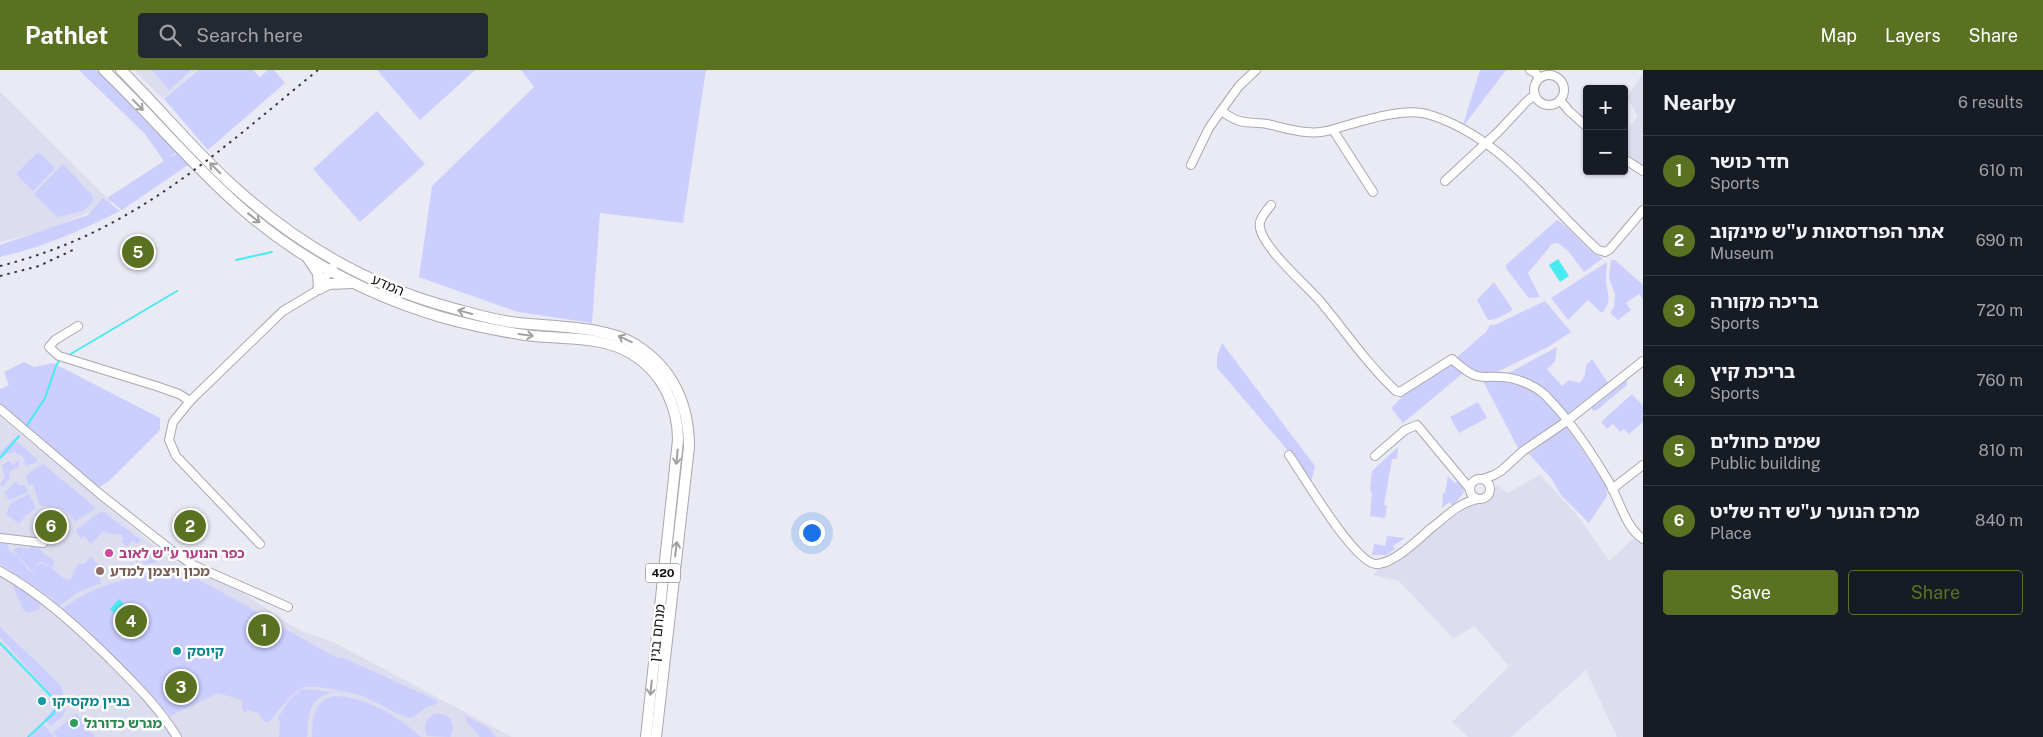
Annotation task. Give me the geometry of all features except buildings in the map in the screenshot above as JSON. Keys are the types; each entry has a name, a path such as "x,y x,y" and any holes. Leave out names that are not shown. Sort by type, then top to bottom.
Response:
{"main road":[{"name":"המדע","path":"104,70 250,216 331,271 401,303 459,322 519,334 603,342 615,345 638,357 650,368 664,387 674,409"},
{"name":"המדע","path":"121,70 232,185 281,225 336,262 401,292 451,308 502,321 594,331 622,338 650,356 665,371 680,396 687,415"},
{"path":"299,251 312,262 316,269 318,288 329,284 354,283"},
{"name":"מנחם בגין","path":"646,737 677,459 678,432 674,409"},
{"name":"מנחם בגין","path":"656,737 688,454 687,415"}],"street":[{"path":"1191,164 1209,128 1221,110 1239,86 1256,70"},
{"path":"1530,70 1537,74 1538,79"},
{"path":"1553,75 1561,81 1564,91 1560,100 1556,103 1548,104 1539,101 1535,95 1534,88 1538,79 1542,76 1553,75"},
{"path":"1444,181 1535,95"},
{"path":"1560,100 1568,111 1583,124"},
{"path":"1221,110 1238,121 1267,124 1309,133 1333,130 1354,122 1400,114 1425,113 1444,120 1486,142 1539,190 1598,250 1605,252 1610,249 1643,210"},
{"path":"1333,130 1373,192"},
{"path":"1628,162 1643,171"},
{"path":"1271,205 1262,216 1259,226 1270,248 1303,282 1378,374 1396,391 1400,392 1452,359 1469,373 1477,376 1510,378 1532,387 1542,393 1585,444 1632,527 1643,539"},
{"path":"260,544 176,456 169,440 173,422 190,401 283,311 318,288 336,262"},
{"path":"78,326 55,340 49,347 58,356 156,386 179,394 190,401"},
{"path":"1461,505 1470,490 1471,484 1501,471 1523,451 1567,421 1643,361"},
{"path":"0,409 92,488 171,550 194,565 288,607"},
{"path":"1375,456 1405,430 1417,425 1460,474 1473,496 1478,499"},
{"path":"1289,456 1336,525 1358,553 1370,563 1376,564 1392,559 1461,505 1486,498 1501,471"},
{"path":"1612,489 1643,465"},
{"path":"1460,474 1465,478 1488,482 1491,489"},
{"path":"0,538 43,543"},
{"path":"0,571 39,596 90,640 150,699 177,737"}],"shaded area":[{"path":"79,70 97,70 176,152 169,158 177,153 188,165 122,210 107,198 164,161 145,134"},
{"path":"134,70 196,70 163,99"},
{"path":"152,70 191,70 169,90"},
{"path":"198,70 253,70 260,77 268,70 274,70 285,83 208,150 164,99"},
{"path":"377,70 475,70 420,120"},
{"path":"521,70 706,70 683,223 600,213 592,323 518,312 419,277 432,186 534,87"},
{"path":"1480,70 1506,70 1462,128"},
{"path":"1643,73 1643,168 1628,157 1628,128 1638,116 1628,96"},
{"path":"0,92 112,203 44,231 0,242"},
{"path":"377,111 425,164 360,222 313,169"},
{"path":"38,152 55,168 33,191 16,174"},
{"path":"63,164 92,195 93,201 83,211 57,217 34,194"},
{"path":"103,198 120,211 61,238 0,257 0,245 88,215"},
{"path":"1557,220 1591,251 1603,258 1584,272 1568,251 1558,243 1552,244 1528,273 1540,297 1529,298 1507,270 1506,265"},
{"path":"1558,259 1569,276 1560,282 1549,265"},
{"path":"1611,260 1615,260 1643,285 1643,299 1639,294 1626,303 1631,310 1618,320 1610,313 1614,306 1615,294 1609,278"},
{"path":"1607,262 1606,284 1609,300 1606,308 1602,313 1588,300 1568,320 1551,298"},
{"path":"1494,282 1513,310 1496,319 1488,320 1477,300"},
{"path":"1545,301 1571,332 1548,347 1495,373 1473,371 1456,358 1486,332 1490,325 1495,325"},
{"path":"1222,343 1315,466 1311,481 1302,467 1217,368 1217,357"},
{"path":"1557,347 1555,362 1547,369 1562,386 1569,380 1580,383 1585,375 1586,365 1592,359 1608,383 1566,415 1545,392 1505,375"},
{"path":"24,362 34,367 53,363 160,418 160,430 109,481 96,489 11,417 0,404 0,389 9,385 4,372"},
{"path":"1451,362 1463,373 1403,423 1391,408 1404,395"},
{"path":"1627,380 1627,385 1597,410 1593,411 1592,408"},
{"path":"1483,381 1509,383 1528,389 1544,401 1562,420 1518,448"},
{"path":"1632,394 1643,406 1643,422 1629,434 1624,429 1620,432 1613,424 1607,429 1601,422"},
{"path":"1478,402 1487,418 1459,433 1450,417"},
{"name":"מכון ויצמן למדע","path":"0,417 170,559 230,584 290,625 306,633 333,642 512,737 0,737"},
{"path":"1566,426 1606,485 1607,496 1589,523 1561,495 1551,478 1529,454"},
{"path":"14,439 37,459 36,462 26,466 23,457 15,452 6,454 0,459 0,452"},
{"path":"1398,447 1397,459 1392,459 1384,505 1387,506 1385,518 1370,516 1372,471"},
{"path":"19,459 19,466 9,472 10,479 2,487 0,484 5,477 2,465 8,461 14,465"},
{"path":"42,464 96,508 75,522 69,514 61,509 40,506 33,484 28,485 26,475"},
{"path":"1540,475 1578,516 1609,561 1633,539 1643,545 1643,737 1617,737 1586,670 1511,737 1468,737 1452,722 1509,666 1474,626 1454,639 1399,581 1373,575 1378,569 1394,562 1469,506 1487,499 1498,485 1507,493"},
{"path":"1448,476 1455,483 1458,481 1464,492 1453,506 1450,502 1442,508 1443,493 1445,493"},
{"path":"16,481 18,485 25,485 28,492 9,500 4,493"},
{"path":"29,494 36,508 25,516 19,524 6,514 11,503"},
{"path":"102,511 141,540 137,544 133,540 127,547 121,541 124,538 120,534 103,531 91,544 84,536 81,539 75,530"},
{"path":"1387,536 1405,538 1393,546 1395,549 1386,555 1372,555 1374,544 1385,546"},
{"path":"0,542 7,544 9,551 16,554 29,571 35,572 38,564 43,564 51,567 61,577 70,580 78,564 84,564 91,557 98,564 101,583 78,592 59,606 50,597 0,564"},
{"path":"30,545 38,546 44,554 54,560 53,567 42,562 37,563 35,571 31,570 13,550 19,547 30,549"},
{"path":"149,550 158,556 159,559 156,562 145,565 141,559 138,562 132,556 138,551 142,555"},
{"path":"180,570 337,658 341,657 432,698 437,701 437,704 428,706 413,717 408,718 362,696 331,689 307,687 296,691 267,723 258,713 248,710 244,713 242,700 218,693 170,716 147,689 61,610 87,593 118,581"},
{"path":"14,584 32,595 41,604 39,609 29,613 24,611 13,587"},
{"path":"119,599 128,609 134,610 141,607 146,613 131,630 110,609"},
{"path":"0,627 61,686 66,708 63,716 51,726 44,720 53,707 53,700 49,692 0,637"},
{"path":"302,689 334,692 319,698 311,708 307,737 279,737 280,723 278,718 290,699"},
{"path":"333,696 357,699 368,703 402,722 421,737 312,737 315,712 321,703"},
{"name":"מגרש כדורגל","path":"76,713 95,737 57,737 53,733"},
{"path":"435,714 442,714 451,719 453,729 450,737 427,736 426,723"},
{"path":"465,715 490,729 496,737 480,737 466,721"},
{"path":"43,724 54,737 30,737"}],"waterway":[{"path":"236,260 272,252"},
{"path":"69,355 177,291"},
{"path":"26,427 45,398 59,361"},
{"path":"0,458 19,436"},
{"path":"0,643 49,694 55,703 54,713 28,737"}],"railway":[{"path":"0,266 48,252 132,212 207,160 318,70"},
{"path":"0,276 39,266 75,249"}],"place":[{"name":"שמים כחולים","path":"138,252"},
{"name":"מרכז הנוער ע\"ש דה שליט","path":"51,526"},
{"name":"אתר הפרדסאות ע\"ש מינקוב","path":"190,526"},
{"name":"כפר הנוער ע\"ש לאוב","path":"109,553"},
{"name":"מכון ויצמן למדע","path":"100,571"},
{"name":"בריכת קיץ","path":"131,621"},
{"name":"חדר כושר","path":"264,630"},
{"name":"קיוסק","path":"177,651"},
{"name":"בריכה מקורה","path":"181,687"},
{"name":"בניין מקסיקו","path":"42,701"},
{"name":"מגרש כדורגל","path":"74,723"}]}
